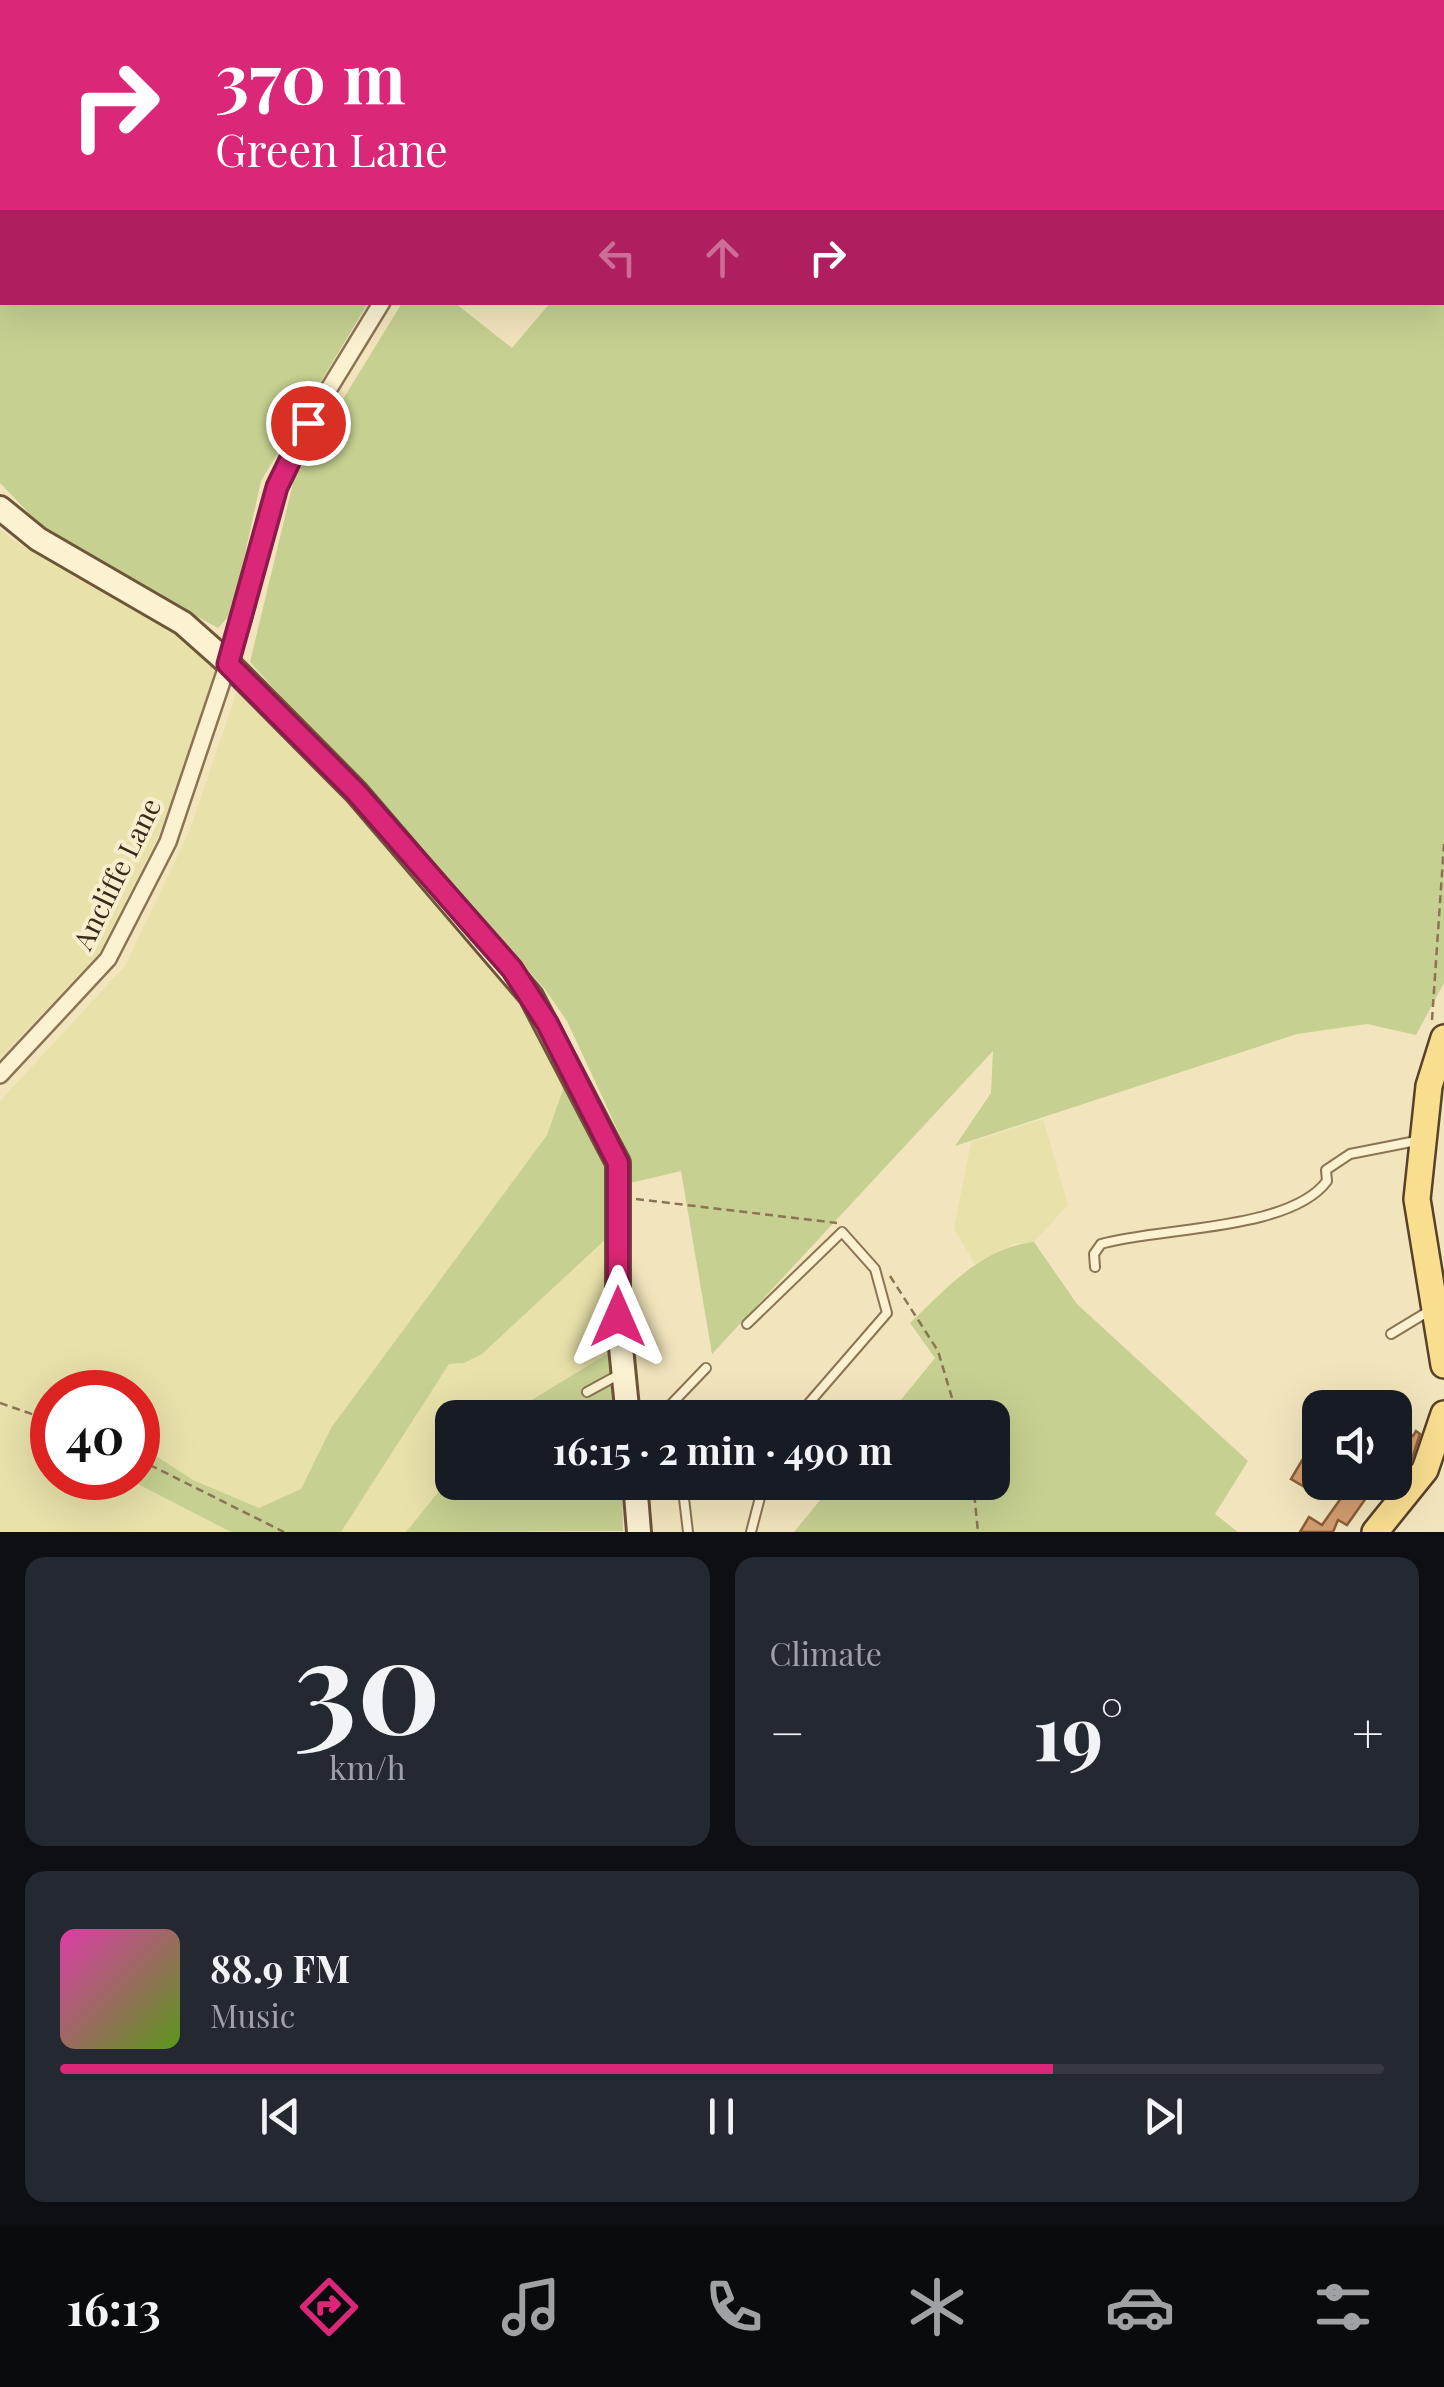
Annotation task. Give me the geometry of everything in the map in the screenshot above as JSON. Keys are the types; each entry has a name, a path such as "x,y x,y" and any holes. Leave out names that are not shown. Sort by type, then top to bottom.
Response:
{"main road":[{"path":"1438,1036 1420,1141 1419,1216 1444,1366"},
{"path":"1374,1532 1424,1470 1443,1426"}],"street":[{"name":"Ancliffe Lane","path":"0,1075 108,958 168,842 228,664 277,487 308,423 380,305"},
{"path":"0,508 38,539 183,623 356,792 512,969 547,1023 618,1163 618,1317 626,1400"},
{"path":"636,1500 639,1532"}],"lane":[{"path":"1095,1267 1094,1254 1101,1244 1282,1210 1320,1191 1328,1182 1326,1170 1350,1154 1420,1141"},
{"path":"747,1324 842,1232 875,1270 887,1313 812,1400"},
{"path":"1391,1334 1437,1306"},
{"path":"675,1400 706,1368"},
{"path":"587,1392 624,1372"},
{"path":"684,1500 688,1532"},
{"path":"751,1532 759,1500"}],"path":[{"path":"1438,1036 1444,844"},
{"path":"0,1404 30,1414"},
{"path":"160,1470 284,1532"},
{"path":"975,1500 978,1532"}],"shaded area":[{"path":"0,529 15,542 171,628 218,671 159,835 99,953 0,1058"},
{"path":"237,691 345,801 513,990 566,1081 547,1135 331,1428 301,1489 259,1509 193,1480 160,1458 160,1370 30,1370 30,1500 160,1500 160,1495 231,1532 0,1532 0,1101 125,966 189,832"},
{"path":"1043,1119 1068,1205 1034,1242 1014,1244 975,1265 954,1228 971,1142"},
{"path":"609,1236 612,1351 530,1400 435,1400 435,1496 406,1532 341,1532 449,1364 464,1363"}],"green space":[{"path":"0,305 367,305 261,481 232,613 218,628 49,534 0,483"},
{"path":"401,305 458,305 512,348 548,305 1444,305 1444,983 1416,1035 1367,1024 1297,1034 955,1146 991,1093 993,1051 712,1354 681,1171 626,1184 631,1159 567,1021 544,988 250,662 294,479"},
{"path":"566,1081 606,1165 609,1236 482,1354 464,1363 449,1364 341,1532 231,1532 160,1495 160,1458 193,1480 259,1508 301,1489 331,1428 547,1135"},
{"path":"1034,1242 1077,1304 1248,1461 1215,1514 1238,1532 794,1532 820,1500 1010,1500 1010,1400 901,1400 935,1358 910,1323 981,1261"},
{"path":"612,1351 619,1400 532,1400"},
{"path":"435,1496 435,1500 622,1500 623,1531 406,1532"}],"building":[{"path":"1416,1431 1420,1434 1412,1459 1412,1435"},
{"path":"1302,1460 1302,1485 1291,1479"},
{"path":"1340,1500 1365,1500 1347,1525 1338,1520 1333,1532 1300,1532 1309,1517 1322,1525"}],"route":[{"path":"308,423 277,487 228,664 356,792 512,969 531,996 618,1163 618,1317"}]}
